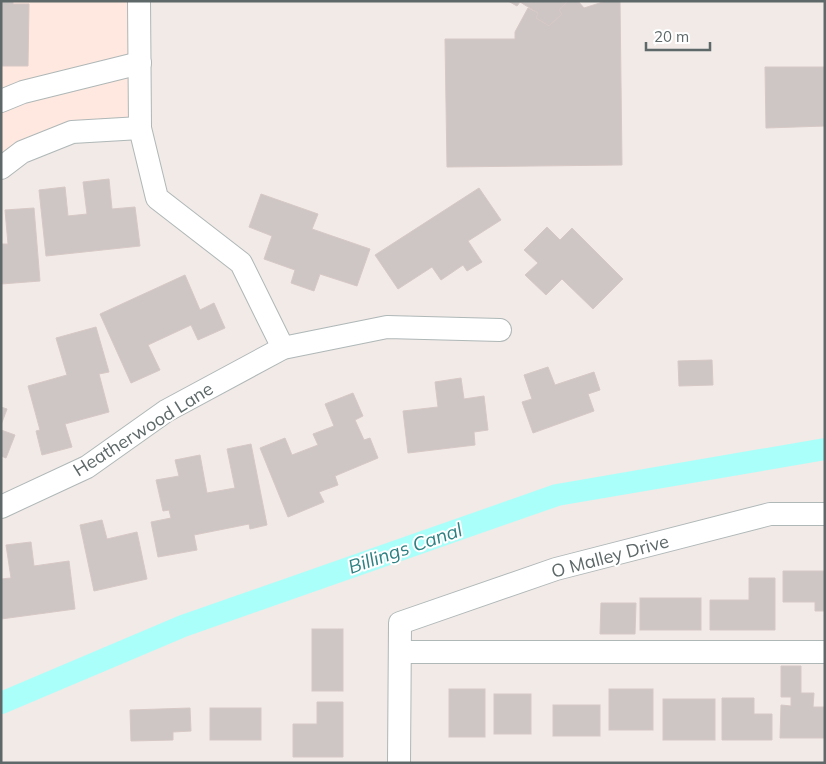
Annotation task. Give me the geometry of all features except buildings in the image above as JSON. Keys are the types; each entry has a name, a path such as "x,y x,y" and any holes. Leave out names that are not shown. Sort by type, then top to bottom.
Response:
{"street":[{"path":"139,1 140,128 157,198 240,263 283,348"},
{"path":"1,101 23,92 140,63"},
{"path":"1,168 22,152 72,132 140,128"},
{"name":"Heatherwood Lane","path":"1,507 87,467 166,411 283,348 387,327 500,330"},
{"name":"O Malley Drive","path":"400,652 400,623 556,569 770,514 825,514"},
{"path":"399,763 400,652 825,652"}],"shaded area":[{"path":"1,1 139,1 140,128 72,132 1,168"}],"waterway":[{"name":"Billings Canal","path":"1,703 183,626 557,495 825,449"}]}
